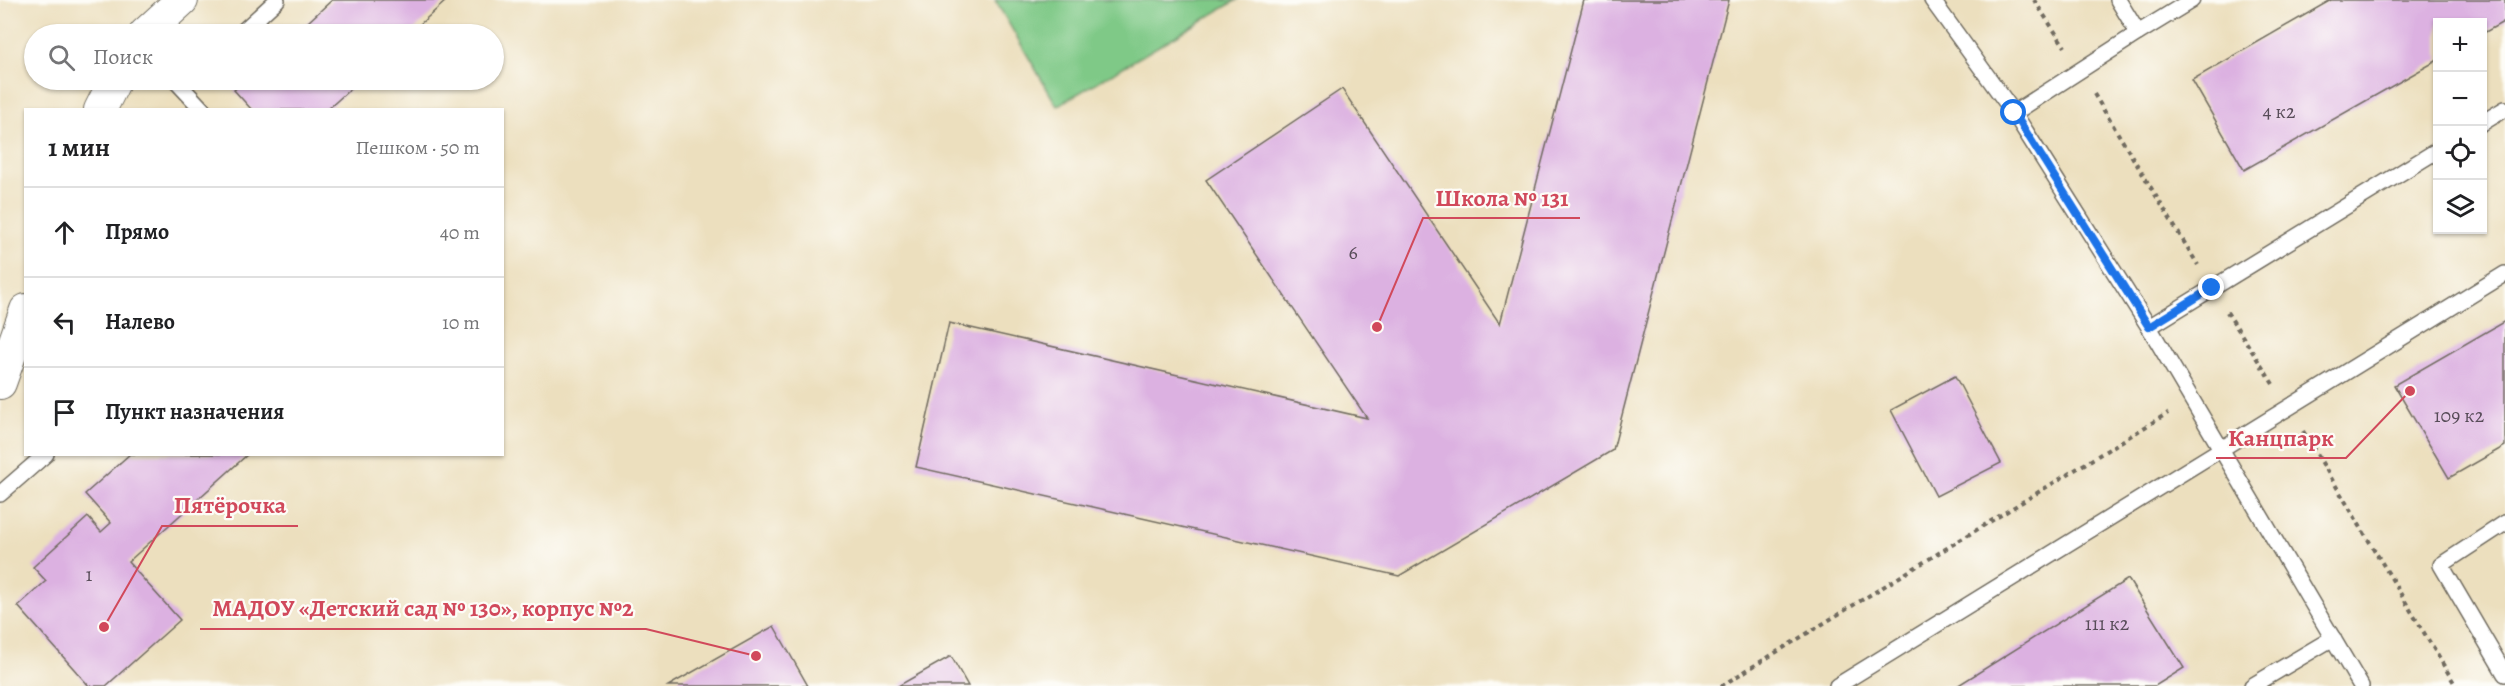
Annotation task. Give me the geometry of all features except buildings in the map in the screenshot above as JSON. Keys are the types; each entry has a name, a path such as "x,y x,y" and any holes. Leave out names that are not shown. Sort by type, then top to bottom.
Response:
{"street":[{"path":"156,24 182,0"},
{"path":"101,108 110,90"},
{"path":"0,383 24,316"}],"lane":[{"path":"251,24 277,0"},
{"path":"1932,0 2014,113 2149,327 2361,686"},
{"path":"2118,0 2138,33"},
{"path":"2014,113 2192,0"},
{"path":"189,90 202,108"},
{"path":"2487,120 2505,109"},
{"path":"2149,327 2433,153"},
{"path":"1837,686 2505,274"},
{"path":"0,494 44,456"},
{"path":"2505,523 2440,565 2505,674"},
{"path":"2252,686 2333,638"},
{"path":"2501,686 2505,684"}],"path":[{"path":"2034,0 2080,70 2212,288 2289,408 2456,686"},
{"path":"1721,686 2192,399"}],"green space":[{"path":"995,0 1237,0 1057,106"}],"place":[{"name":"Школа № 131","path":"1377,327"},
{"name":"Канцпарк","path":"2410,391"},
{"name":"Пятёрочка","path":"104,627"},
{"name":"МАДОУ «Детский сад № 130», корпус №2","path":"756,656"}],"route":[{"path":"2014,113 2149,327 2212,288"}]}
